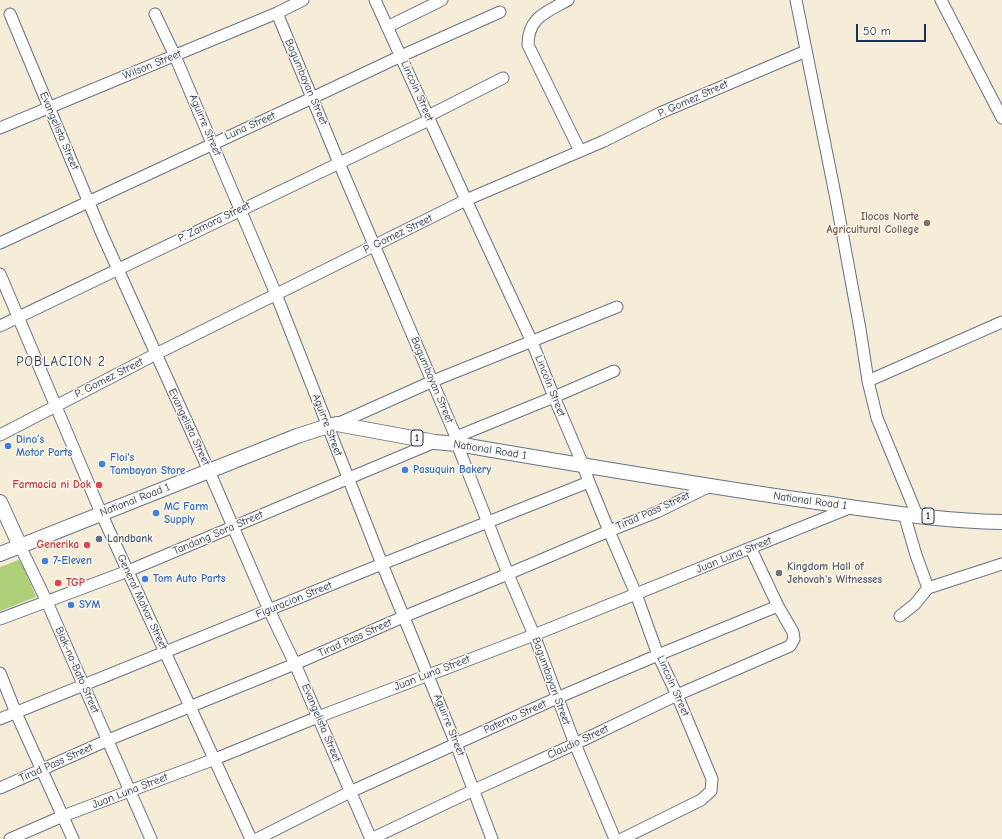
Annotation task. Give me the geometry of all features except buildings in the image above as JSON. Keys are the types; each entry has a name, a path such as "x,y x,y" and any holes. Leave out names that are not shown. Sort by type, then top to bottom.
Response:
{"main road":[{"name":"National Road 1","path":"0,554 297,436 332,425 435,442 457,440 584,465 710,486 854,507 911,515 984,522 1002,522"},
{"name":"Biak-na-Bato Street","path":"0,502 20,546"}],"street":[{"name":"Wilson Street","path":"0,128 277,13 302,0"},
{"name":"Lincoln Street","path":"375,0 532,342 636,594 658,655 677,695 712,779 711,791 701,800 622,839"},
{"path":"387,27 442,0"},
{"path":"568,0 544,13 533,23 528,36 528,45 580,151"},
{"path":"796,0 836,199 868,381 877,418 911,515 916,555 928,588"},
{"path":"941,0 1002,118"},
{"name":"Luna Street","path":"0,243 212,143 500,12"},
{"name":"Bagumbayan Street","path":"277,13 339,163 433,381 508,574 534,635 575,744 615,839"},
{"name":"Evangelista Street","path":"10,14 88,201 209,471 269,610 296,664 371,839"},
{"name":"Aguirre Street","path":"155,14 175,56 241,209 332,425 348,479 428,674 492,839"},
{"name":"P. Gomez Street","path":"0,435 156,354 466,200 604,141 660,113 806,51"},
{"name":"P. Zamora Street","path":"0,326 339,163 503,78"},
{"name":"General Malvar Street","path":"0,274 101,513 251,839"},
{"path":"332,425 433,381 617,307"},
{"path":"868,381 1002,322"},
{"path":"457,440 614,371"},
{"name":"Tandang Sora Street","path":"0,619 128,571 435,442"},
{"name":"Figuracion Street","path":"0,720 382,564 589,482"},
{"name":"Tirad Pass Street","path":"0,788 108,740 296,664 403,616 508,574 609,530 657,512 710,486"},
{"name":"Juan Luna Street","path":"10,839 63,816 215,759 428,674 534,635 854,507"},
{"name":"Biak-na-Bato Street","path":"20,546 85,686 151,839"},
{"path":"751,549 778,606"},
{"path":"900,616 915,604 928,588 1002,564"},
{"name":"Claudio Street","path":"371,839 677,695 786,648 793,642 794,636 778,606"},
{"name":"Paterno Street","path":"257,839 350,792 557,698 778,606"},
{"path":"0,674 73,839"}],"green space":[{"path":"21,559 36,597 0,611 0,567"}],"place":[{"name":"Ilocos Norte Agricultural College","path":"927,223"},
{"name":"Dino’s Motor Parts","path":"8,446"},
{"name":"Floi's Tambayan Store","path":"102,464"},
{"name":"Pasuquin Bakery","path":"405,470"},
{"name":"Farmacia ni Dok","path":"99,485"},
{"name":"MC Farm Supply","path":"156,513"},
{"name":"Landbank","path":"99,539"},
{"name":"Generika","path":"87,545"},
{"name":"7-Eleven","path":"45,561"},
{"name":"Kingdom Hall of Jehovah's Witnesses","path":"779,573"},
{"name":"Tom Auto Parts","path":"145,579"},
{"name":"TGP","path":"58,583"},
{"name":"SYM","path":"71,605"}],"district":[{"name":"POBLACION 2","path":"61,362"}]}
